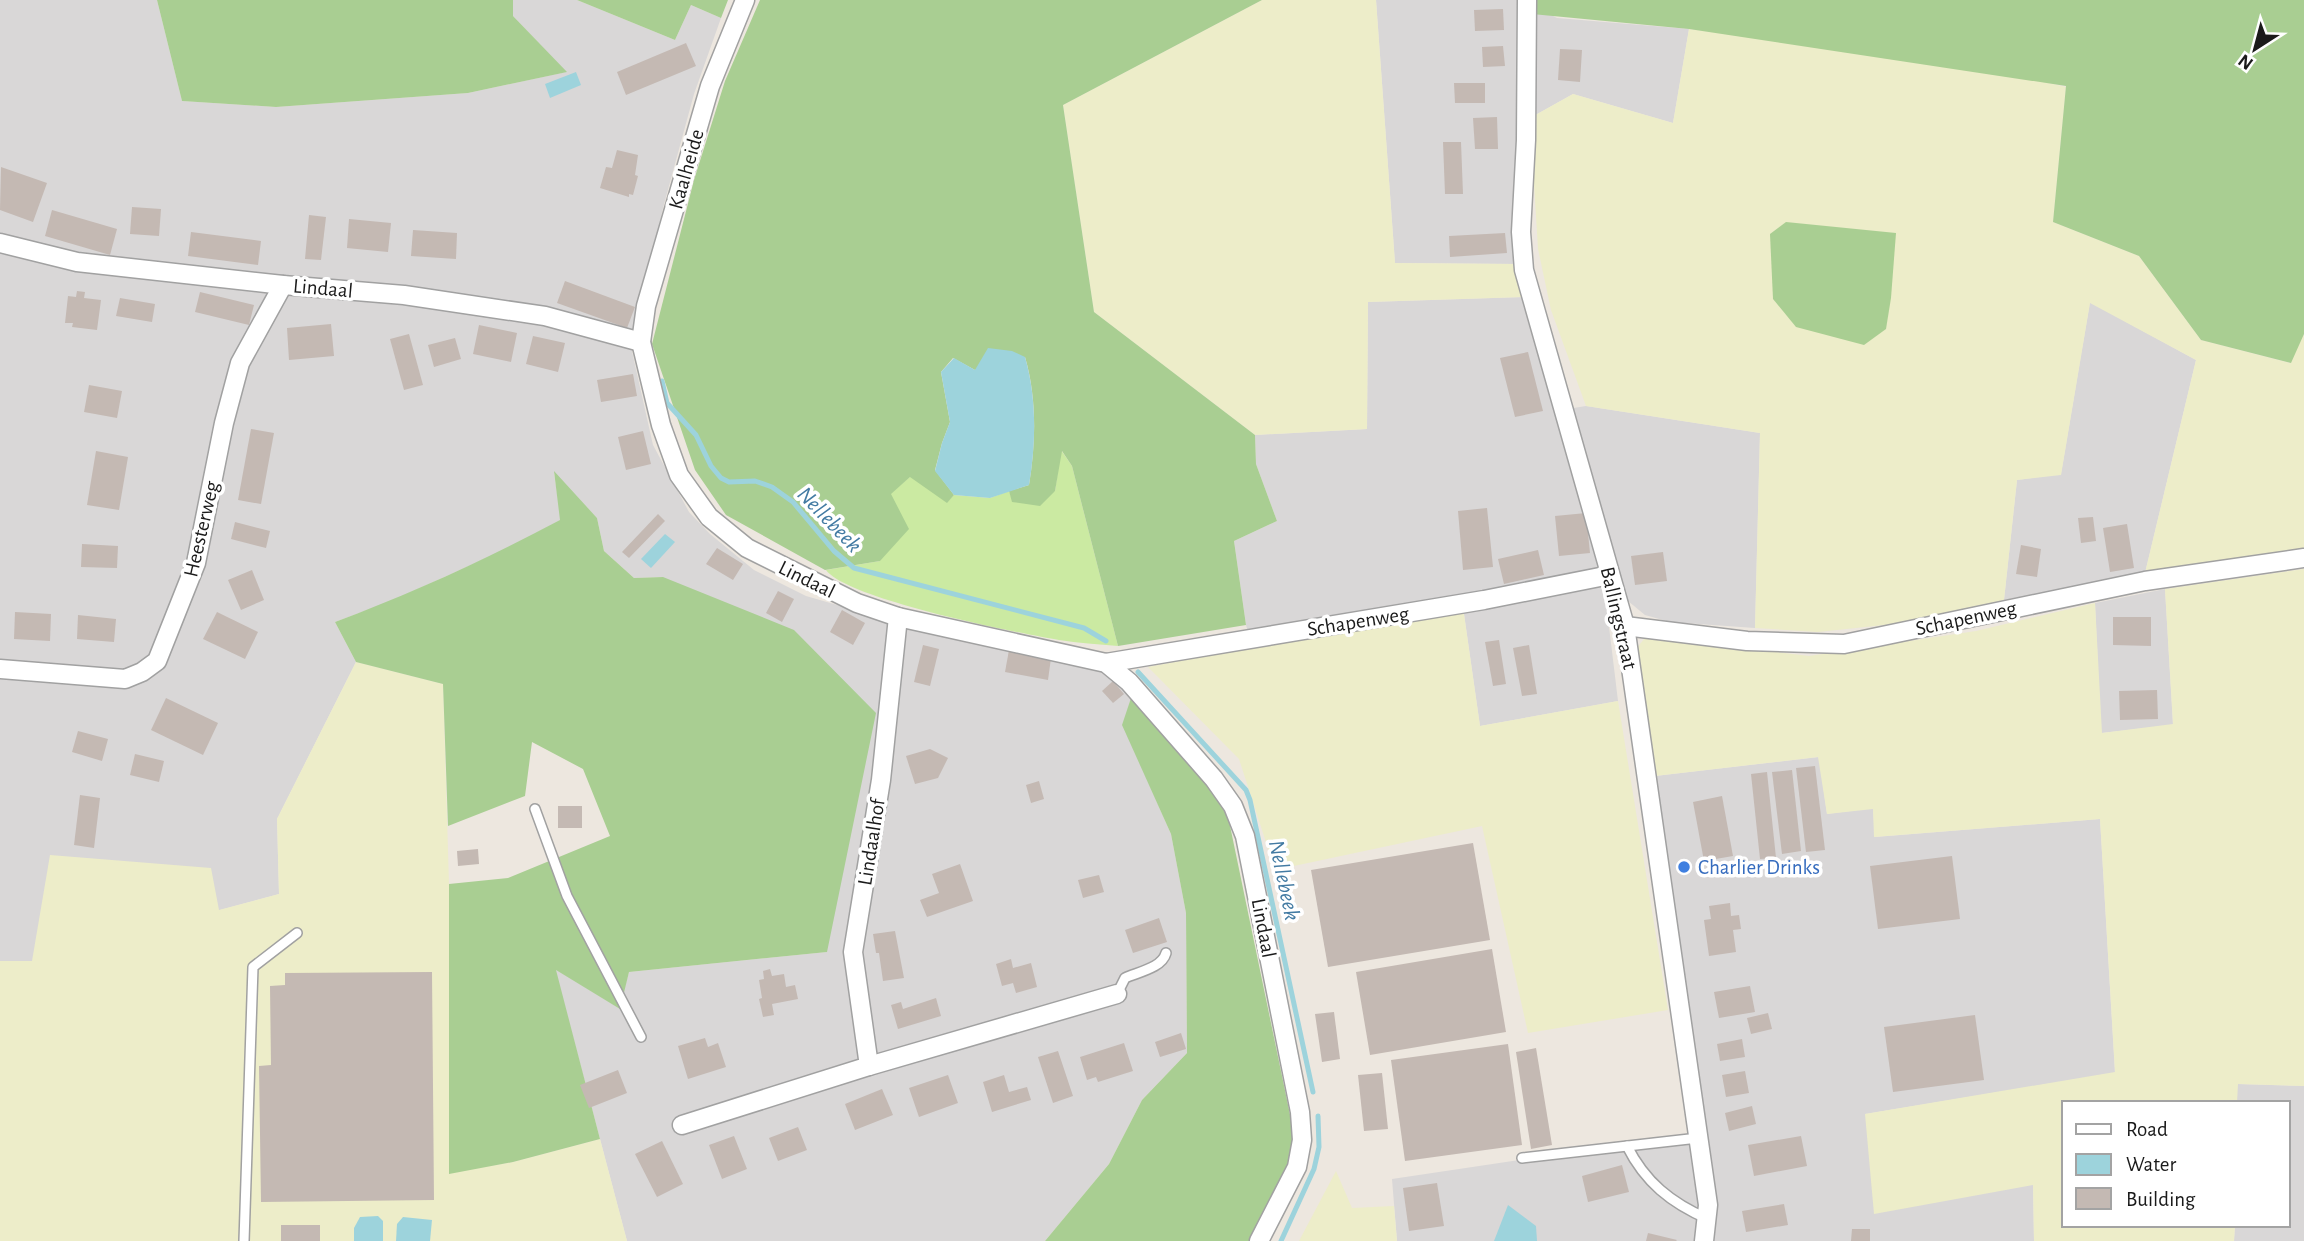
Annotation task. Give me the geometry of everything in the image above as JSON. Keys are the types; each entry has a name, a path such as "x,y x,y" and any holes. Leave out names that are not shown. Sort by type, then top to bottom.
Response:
{"street":[{"name":"Kaalheide","path":"641,342 646,306 710,86 746,0"},
{"name":"Ballingstraat","path":"1527,0 1526,140 1521,232 1524,270 1625,626 1698,1138 1708,1219 1704,1241"},
{"name":"Lindaal","path":"0,243 77,262 283,285 404,295 545,316 641,342 661,425 679,475 709,517 747,548 857,603 898,617 1106,663 1129,682 1214,779 1233,806 1245,836 1300,1112 1302,1140 1297,1167 1259,1241"},
{"name":"Heesterweg","path":"0,669 125,679 142,672 157,661 197,563 224,423 240,363 283,285"},
{"name":"Schapenweg","path":"1625,626 1747,641 1844,644 2144,581 2304,558"},
{"name":"Schapenweg","path":"1106,663 1484,600 1610,575"},
{"name":"Lindaalhof","path":"869,1066 853,952 881,780 898,617"},
{"path":"682,1125 869,1066 1117,994"}],"lane":[{"path":"535,809 567,896 641,1037"},
{"path":"244,1241 253,967 297,933"},
{"path":"1117,994 1125,978 1158,965 1166,958 1166,953"},
{"path":"1522,1158 1698,1138"},
{"path":"1627,1146 1637,1166 1657,1189 1683,1208 1708,1219"}],"shaded area":[{"path":"0,0 157,0 182,101 276,107 468,93 566,72 513,16 513,0 577,0 675,40 691,5 721,18 694,94 663,208 631,347 653,445 689,512 710,534 754,570 806,596 858,611 1085,662 1110,674 1132,695 1123,725 1171,834 1186,913 1187,1053 1142,1100 1109,1164 1045,1241 627,1241 555,969 619,1008 629,972 827,952 663,577 634,578 604,551 597,518 554,473 561,520 500,552 389,602 335,622 356,662 277,819 279,894 32,961 0,961"},
{"path":"1376,0 1521,0 1557,18 1689,29 1673,123 1573,94 1530,118 1518,264 1395,263"},
{"path":"1524,297 1555,411 1586,406 1760,433 1755,628 1670,622 1645,615 1628,601 1606,602 1618,701 1480,726 1463,607 1252,647 1246,625 1234,541 1277,521 1256,464 1255,435 1367,429 1368,302"},
{"path":"2090,302 2196,360 2145,573 2004,600 2017,480 2061,474"},
{"path":"2165,589 2173,725 2101,733 2095,603"},
{"path":"1819,757 1827,814 1873,808 1875,837 2100,819 2115,1073 1865,1114 2033,1185 2034,1241 1397,1241 1392,1179 1707,1132 1655,776"},
{"path":"2237,1084 2304,1086 2304,1241 2234,1241 2235,1227 2290,1227 2290,1101 2237,1101"}],"green space":[{"path":"157,0 513,0 513,16 567,72 468,93 276,107 182,101"},
{"path":"577,0 728,0 721,18 691,5 675,40"},
{"path":"760,0 1262,0 1063,105 1094,312 1255,435 1256,464 1277,521 1234,541 1246,625 1118,646 1072,466 1062,451 1055,491 1040,506 1012,502 1009,491 1029,485 1033,453 1032,388 1025,357 975,370 953,358 941,372 950,422 935,470 954,495 947,503 910,477 891,494 909,529 880,561 825,570 726,515 695,470 652,344 694,180 725,81"},
{"path":"1262,0 1376,0 1395,263 1518,264 1524,297 1368,302 1367,429 1255,435 1094,312 1063,105"},
{"path":"1533,0 2304,0 2304,334 2291,363 2201,340 2139,256 2053,222 2066,86 1689,29 1532,14"},
{"path":"1689,29 1964,63 2066,87 2053,222 2139,256 2201,340 2290,363 2304,334 2304,550 2145,573 2196,360 2090,303 2061,475 2017,480 2004,600 1894,624 1818,632 1755,628 1760,433 1586,406 1551,310 1538,249 1530,118 1573,94 1673,123"},
{"path":"1786,222 1896,233 1886,329 1864,345 1796,327 1773,299 1770,234"},
{"path":"1061,450 1072,466 1118,646 1059,640 935,613 865,592 840,581 826,570 880,561 891,493 911,476 947,502 954,495 990,498 1009,491 1013,502 1055,491"},
{"path":"554,471 597,518 604,551 634,578 663,577 794,630 876,713 827,952 629,972 620,1009 556,970 600,1139 513,1162 449,1174 449,884 508,878 610,836 583,769 532,742 525,796 448,826 443,684 356,662 335,622 449,575 560,520"},
{"path":"2304,569 2304,1086 2238,1084 2237,1101 2062,1101 2062,1227 2235,1227 2234,1241 2034,1241 2033,1185 1874,1214 1865,1114 2115,1072 2100,819 1874,837 1873,809 1827,814 1818,757 1655,776 1636,649 1644,639 1664,638 1809,656 1976,631 2095,603 2102,733 2173,724 2165,589"},
{"path":"1463,607 1480,726 1618,701 1668,1010 1528,1033 1482,826 1275,870 1239,759 1148,667"},
{"path":"356,662 443,684 449,884 449,1173 513,1162 600,1139 627,1241 0,1241 0,961 32,961 50,855 211,868 219,910 279,894 277,819"},
{"path":"1132,695 1223,792 1298,1153 1249,1241 1045,1241 1109,1164 1142,1100 1187,1053 1186,913 1171,834 1122,725"},
{"path":"1336,1171 1352,1208 1394,1206 1397,1241 1299,1241"}],"water":[{"path":"576,72 581,85 550,98 545,84"},
{"path":"988,348 1012,351 1025,357 1032,389 1034,421 1029,485 990,498 954,495 935,471 950,422 941,372 954,358 975,370"},
{"path":"665,534 675,542 651,568 641,559"},
{"path":"1508,1205 1536,1226 1537,1241 1494,1241"},
{"path":"378,1216 383,1221 383,1241 354,1241 354,1228 360,1217"},
{"path":"403,1217 432,1220 430,1241 396,1241 397,1224"}],"building":[{"path":"1503,9 1504,30 1475,31 1474,10"},
{"path":"686,43 696,66 626,95 617,72"},
{"path":"1503,46 1505,66 1483,67 1482,47"},
{"path":"1560,49 1582,50 1580,82 1558,80"},
{"path":"1454,83 1485,83 1485,103 1455,103"},
{"path":"1497,117 1498,149 1475,149 1473,118"},
{"path":"1443,142 1461,142 1463,194 1445,194"},
{"path":"617,150 638,155 635,175 638,176 633,195 629,194 629,197 600,188 606,167 612,168"},
{"path":"1,167 47,183 33,222 0,210"},
{"path":"132,207 161,209 159,236 130,234"},
{"path":"52,210 117,229 110,255 45,236"},
{"path":"309,215 326,217 321,260 305,259"},
{"path":"349,219 391,223 388,252 347,248"},
{"path":"413,230 457,233 456,259 411,256"},
{"path":"191,232 261,241 258,265 188,256"},
{"path":"1505,233 1507,253 1450,257 1449,236"},
{"path":"565,281 635,307 627,328 557,303"},
{"path":"77,291 85,292 84,298 101,300 97,330 72,327 73,323 65,323 68,296 76,297"},
{"path":"200,292 254,305 249,325 195,312"},
{"path":"120,298 155,304 152,322 116,316"},
{"path":"331,324 334,356 289,360 287,328"},
{"path":"479,325 517,333 511,362 473,354"},
{"path":"409,334 423,385 404,390 390,339"},
{"path":"533,336 565,343 558,372 526,364"},
{"path":"455,338 461,359 434,367 428,345"},
{"path":"1528,352 1543,411 1515,417 1500,358"},
{"path":"633,374 637,396 601,402 597,380"},
{"path":"89,385 122,391 117,418 84,412"},
{"path":"251,429 274,433 261,504 238,500"},
{"path":"643,431 651,464 626,470 618,437"},
{"path":"96,451 128,457 119,510 87,505"},
{"path":"1487,508 1493,567 1463,570 1458,511"},
{"path":"1586,513 1590,553 1559,556 1555,516"},
{"path":"658,514 665,521 629,558 622,552"},
{"path":"2093,517 2096,541 2081,543 2078,518"},
{"path":"235,522 270,531 266,548 231,539"},
{"path":"2127,524 2134,568 2110,572 2103,528"},
{"path":"82,544 118,546 117,568 81,567"},
{"path":"2021,545 2041,549 2037,577 2016,574"},
{"path":"717,548 743,564 733,580 706,564"},
{"path":"1538,550 1544,575 1504,584 1498,559"},
{"path":"1663,552 1667,581 1635,585 1631,556"},
{"path":"252,570 264,600 241,610 228,580"},
{"path":"778,591 794,599 782,622 766,613"},
{"path":"842,610 865,623 853,645 830,632"},
{"path":"15,612 51,614 50,641 14,639"},
{"path":"217,612 258,632 245,659 203,639"},
{"path":"78,615 116,619 114,642 77,639"},
{"path":"2113,617 2151,617 2151,646 2113,645"},
{"path":"1499,640 1506,684 1493,686 1485,642"},
{"path":"923,645 939,649 930,686 914,682"},
{"path":"1529,645 1537,694 1522,696 1513,648"},
{"path":"1009,650 1051,658 1048,680 1005,672"},
{"path":"1113,681 1124,694 1113,703 1102,691"},
{"path":"2157,690 2158,719 2120,720 2119,691"},
{"path":"166,698 218,723 203,755 151,730"},
{"path":"78,731 108,739 102,761 72,752"},
{"path":"930,749 948,758 938,778 915,784 906,756"},
{"path":"135,754 164,761 159,782 130,775"},
{"path":"1815,766 1825,850 1806,852 1796,768"},
{"path":"1792,770 1801,851 1782,854 1772,772"},
{"path":"1767,772 1776,858 1760,859 1751,774"},
{"path":"1039,781 1044,799 1031,803 1026,785"},
{"path":"80,795 100,798 94,848 74,845"},
{"path":"1722,796 1733,856 1704,861 1693,802"},
{"path":"558,806 582,806 582,828 558,828"},
{"path":"1473,843 1490,940 1328,967 1311,870"},
{"path":"478,849 479,864 458,866 457,851"},
{"path":"1952,856 1960,919 1878,929 1870,866"},
{"path":"960,864 973,901 927,917 920,900 939,893 932,874"},
{"path":"1099,875 1104,892 1083,898 1078,880"},
{"path":"1730,903 1731,916 1739,915 1741,929 1733,930 1736,952 1709,956 1704,920 1711,919 1709,906"},
{"path":"1159,918 1167,942 1133,953 1125,930"},
{"path":"895,931 904,978 883,981 873,934"},
{"path":"1492,949 1506,1032 1370,1055 1356,972"},
{"path":"1011,959 1013,968 1031,963 1037,987 1016,993 1013,983 1002,986 996,964"},
{"path":"770,969 772,976 784,974 786,987 795,985 798,999 772,1004 774,1015 763,1017 759,980 764,979 763,971"},
{"path":"432,972 434,1200 261,1202 259,1066 271,1065 270,986 285,985 285,973"},
{"path":"1750,986 1755,1012 1719,1018 1714,992"},
{"path":"936,998 941,1016 898,1029 891,1005 901,1002 903,1009"},
{"path":"1334,1012 1340,1059 1322,1062 1315,1014"},
{"path":"1768,1013 1772,1029 1751,1034 1747,1018"},
{"path":"1975,1015 1984,1080 1893,1092 1884,1027"},
{"path":"1181,1033 1186,1049 1160,1057 1155,1042"},
{"path":"705,1038 708,1047 718,1043 726,1067 688,1079 678,1046"},
{"path":"1742,1039 1745,1057 1720,1061 1717,1044"},
{"path":"1124,1043 1133,1071 1098,1082 1096,1077 1087,1080 1080,1057"},
{"path":"1508,1044 1522,1145 1405,1161 1391,1060"},
{"path":"1536,1048 1552,1145 1531,1149 1516,1052"},
{"path":"1058,1051 1073,1096 1053,1103 1038,1057"},
{"path":"618,1070 627,1093 589,1108 580,1085"},
{"path":"1745,1071 1749,1093 1726,1097 1722,1075"},
{"path":"1382,1073 1388,1129 1364,1131 1358,1075"},
{"path":"948,1075 958,1103 919,1117 909,1088"},
{"path":"1004,1075 1009,1092 1027,1087 1031,1100 992,1112 983,1082"},
{"path":"882,1089 893,1115 855,1130 845,1104"},
{"path":"1752,1106 1756,1124 1729,1131 1725,1113"},
{"path":"798,1127 807,1150 778,1161 769,1138"},
{"path":"734,1136 747,1169 722,1179 709,1145"},
{"path":"1801,1136 1807,1166 1754,1176 1748,1145"},
{"path":"662,1141 683,1184 657,1197 635,1154"},
{"path":"1622,1165 1629,1192 1588,1202 1582,1176"},
{"path":"1437,1183 1444,1226 1409,1231 1403,1188"},
{"path":"1784,1204 1788,1225 1746,1232 1742,1211"},
{"path":"281,1225 320,1225 320,1241 281,1241"},
{"path":"1852,1229 1870,1229 1870,1241 1851,1241"},
{"path":"1648,1233 1677,1240 1646,1241"}],"waterway":[{"name":"Nellebeek","path":"662,381 667,403 696,435 711,466 721,478 729,482 755,481 772,487 793,502 834,551 854,568 1084,628 1106,641"},
{"name":"Nellebeek","path":"1138,672 1246,790 1313,1092"},
{"name":"Nellebeek","path":"1281,1241 1314,1169 1319,1147 1318,1116"}],"place":[{"name":"Charlier Drinks","path":"1684,867"}]}
